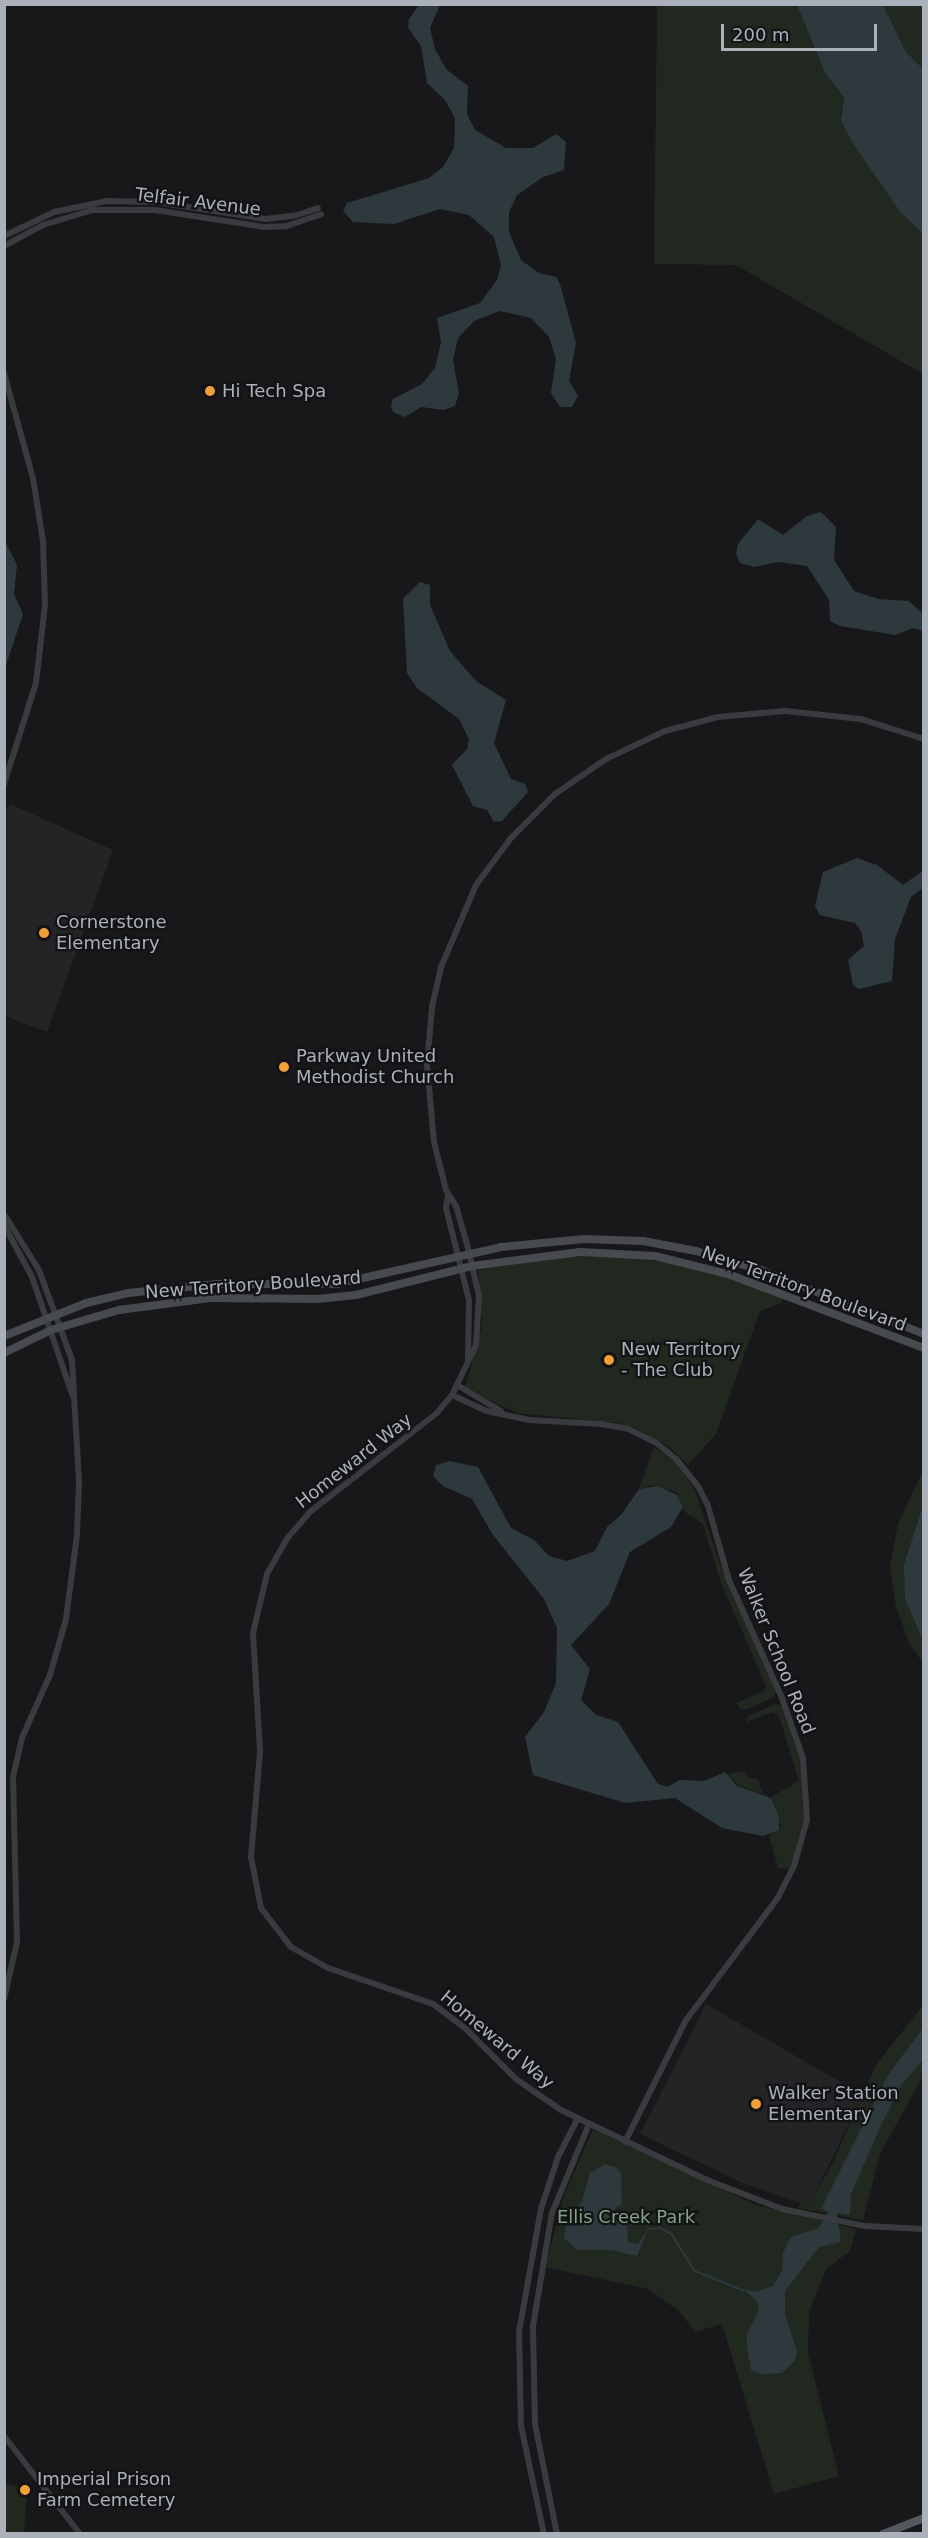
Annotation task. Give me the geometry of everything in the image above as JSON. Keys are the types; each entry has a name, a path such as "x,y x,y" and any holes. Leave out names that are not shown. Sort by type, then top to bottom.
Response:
{"main road":[{"name":"New Territory Boulevard","path":"4,1335 46,1317 128,1293 177,1287 336,1284 369,1279 469,1254 550,1240 614,1239 674,1246 734,1262 924,1334"},
{"name":"New Territory Boulevard","path":"4,1353 60,1327 164,1302 276,1299 372,1292 472,1266 552,1253 613,1252 655,1256 728,1274 924,1348"},
{"path":"369,1279 372,1292"},
{"path":"276,1285 276,1299"},
{"path":"883,2534 924,2518"}],"street":[{"name":"Telfair Avenue","path":"4,236 54,212 107,201 156,202 266,219 320,211 287,226 264,227 155,210 101,209 60,218 4,246"},
{"path":"4,373 33,478 45,595 36,683 4,784"},
{"name":"Homeward Way","path":"468,1360 470,1310 447,1208 448,1195 434,1142 427,1081 429,1029 437,984 454,932 476,885 542,806 585,772 630,746 665,732 727,715 785,711 832,714 883,725 924,739"},
{"name":"Homeward Way","path":"448,1195 456,1206 472,1266 479,1323 468,1360 457,1385 452,1395 417,1431 310,1512 288,1538 267,1574 253,1634 260,1752 252,1880 268,1920 303,1956 433,2004 466,2029 530,2090 626,2142 740,2194 816,2217 847,2223 924,2229"},
{"path":"4,1214 35,1262 72,1360 76,1408 77,1535 66,1619 50,1675 22,1738 13,1777 17,1942 4,1999"},
{"path":"4,1225 24,1258 51,1330 76,1408"},
{"path":"613,1252 614,1239"},
{"name":"Walker School Road","path":"457,1385 504,1413"},
{"name":"Walker School Road","path":"452,1395 487,1411 628,1429 655,1442 684,1468 708,1506 729,1580 782,1698 806,1774 804,1839 784,1888 690,2013 626,2142"},
{"path":"544,2534 521,2426 519,2332 530,2256 544,2200 558,2157 578,2118"},
{"path":"557,2534 535,2424 533,2326 552,2213 589,2124"},
{"path":"4,2436 80,2534"}],"shaded area":[{"path":"419,5 440,5 430,28 435,49 446,69 468,86 467,114 475,130 506,148 533,148 556,134 566,142 564,170 543,177 517,195 509,212 509,232 521,260 539,273 556,277 560,284 576,343 569,381 578,396 572,407 560,407 551,393 556,359 549,337 531,318 500,311 474,321 458,338 453,360 459,393 455,406 444,410 421,407 405,417 393,412 391,406 393,399 422,384 435,368 441,342 437,318 480,303 497,280 501,265 494,237 469,215 440,209 394,224 353,222 343,211 347,203 429,178 443,167 454,148 455,118 445,100 427,83 421,46 408,28 409,19"},
{"path":"797,5 883,5 906,52 923,69 923,234 901,213 854,145 841,121 844,97 825,73"},
{"path":"821,512 836,527 834,560 854,591 878,599 909,601 923,614 923,631 913,628 895,635 840,626 830,621 829,600 807,566 778,562 754,567 740,563 736,554 738,544 758,519 783,535 807,516"},
{"path":"4,539 17,565 14,594 23,614 5,668"},
{"path":"420,582 430,585 430,605 450,651 476,681 506,700 494,743 511,779 525,784 528,792 502,821 494,822 487,810 473,806 452,765 467,749 469,739 459,719 417,688 407,673 403,599"},
{"name":"Cornerstone Elementary","path":"10,804 113,850 47,1032 5,1016 4,813"},
{"path":"857,858 877,865 903,885 924,870 923,888 911,897 895,939 892,981 859,989 853,985 848,960 864,946 861,931 855,923 820,915 815,906 823,872"},
{"path":"450,1461 478,1467 511,1528 534,1540 549,1556 567,1561 595,1551 607,1527 621,1515 639,1489 658,1486 677,1495 683,1507 671,1527 630,1552 609,1604 571,1645 590,1669 581,1700 596,1715 618,1722 658,1784 667,1787 680,1780 704,1781 725,1772 737,1786 771,1798 779,1817 779,1830 763,1836 722,1828 675,1798 625,1803 533,1775 525,1737 544,1712 556,1683 557,1628 544,1599 493,1535 472,1499 443,1486 433,1476 436,1465"},
{"path":"923,1505 923,1641 905,1598 904,1565"},
{"name":"Walker Station Elementary","path":"706,2004 863,2095 811,2201 800,2203 745,2184 640,2134"},
{"path":"923,2028 923,2060 902,2084 882,2123 851,2194 850,2215 837,2213 841,2242 819,2247 785,2291 785,2315 797,2351 795,2361 782,2373 760,2374 751,2370 747,2334 759,2309 757,2301 743,2289 756,2292 773,2286 782,2271 783,2253 791,2237 819,2228 828,2211 821,2209 888,2075"},
{"path":"605,2164 616,2167 621,2173 622,2205 616,2207 613,2216 618,2223 627,2222 628,2242 638,2244 648,2229 637,2256 611,2250 578,2250 564,2238 566,2222 582,2201 590,2173"}],"green space":[{"path":"657,5 797,5 825,73 844,97 841,115 854,145 903,215 923,234 923,374 736,265 654,264"},
{"path":"883,5 923,5 923,69 906,52"},
{"name":"New Territory - The Club","path":"566,1256 632,1257 672,1264 712,1272 783,1298 782,1303 760,1311 716,1434 688,1465 668,1446 619,1423 517,1413 465,1388 482,1325 478,1270"},
{"path":"654,1447 675,1462 694,1488 726,1580 776,1690 774,1697 748,1709 741,1709 736,1703 764,1691 766,1686 721,1583 703,1524 686,1513 676,1492 653,1485 639,1489"},
{"path":"923,1470 923,1663 910,1645 896,1607 890,1567 898,1524"},
{"path":"775,1704 783,1706 803,1763 805,1821 791,1870 778,1868 769,1836 781,1826 771,1797 799,1781 779,1716 773,1712 746,1722 748,1716"},
{"path":"744,1771 750,1778 758,1779 763,1794 737,1785 728,1774"},
{"path":"923,2005 923,2076 880,2154 863,2220 798,2208 800,2203 811,2201 832,2164 876,2065"},
{"name":"Ellis Creek Park","path":"593,2129 756,2205 856,2229 850,2251 827,2268 809,2312 808,2353 839,2476 774,2494 722,2324 695,2332 679,2311 648,2289 545,2267 564,2196"},
{"path":"5,2484 27,2489 24,2533 5,2533"}],"waterway":[{"path":"648,2229 661,2228 672,2234 695,2271 743,2290"}],"place":[{"name":"Hi Tech Spa","path":"210,391"},
{"name":"Cornerstone Elementary","path":"44,933"},
{"name":"Parkway United Methodist Church","path":"284,1067"},
{"name":"New Territory - The Club","path":"609,1360"},
{"name":"Walker Station Elementary","path":"756,2104"},
{"name":"Imperial Prison Farm Cemetery","path":"25,2490"}]}
